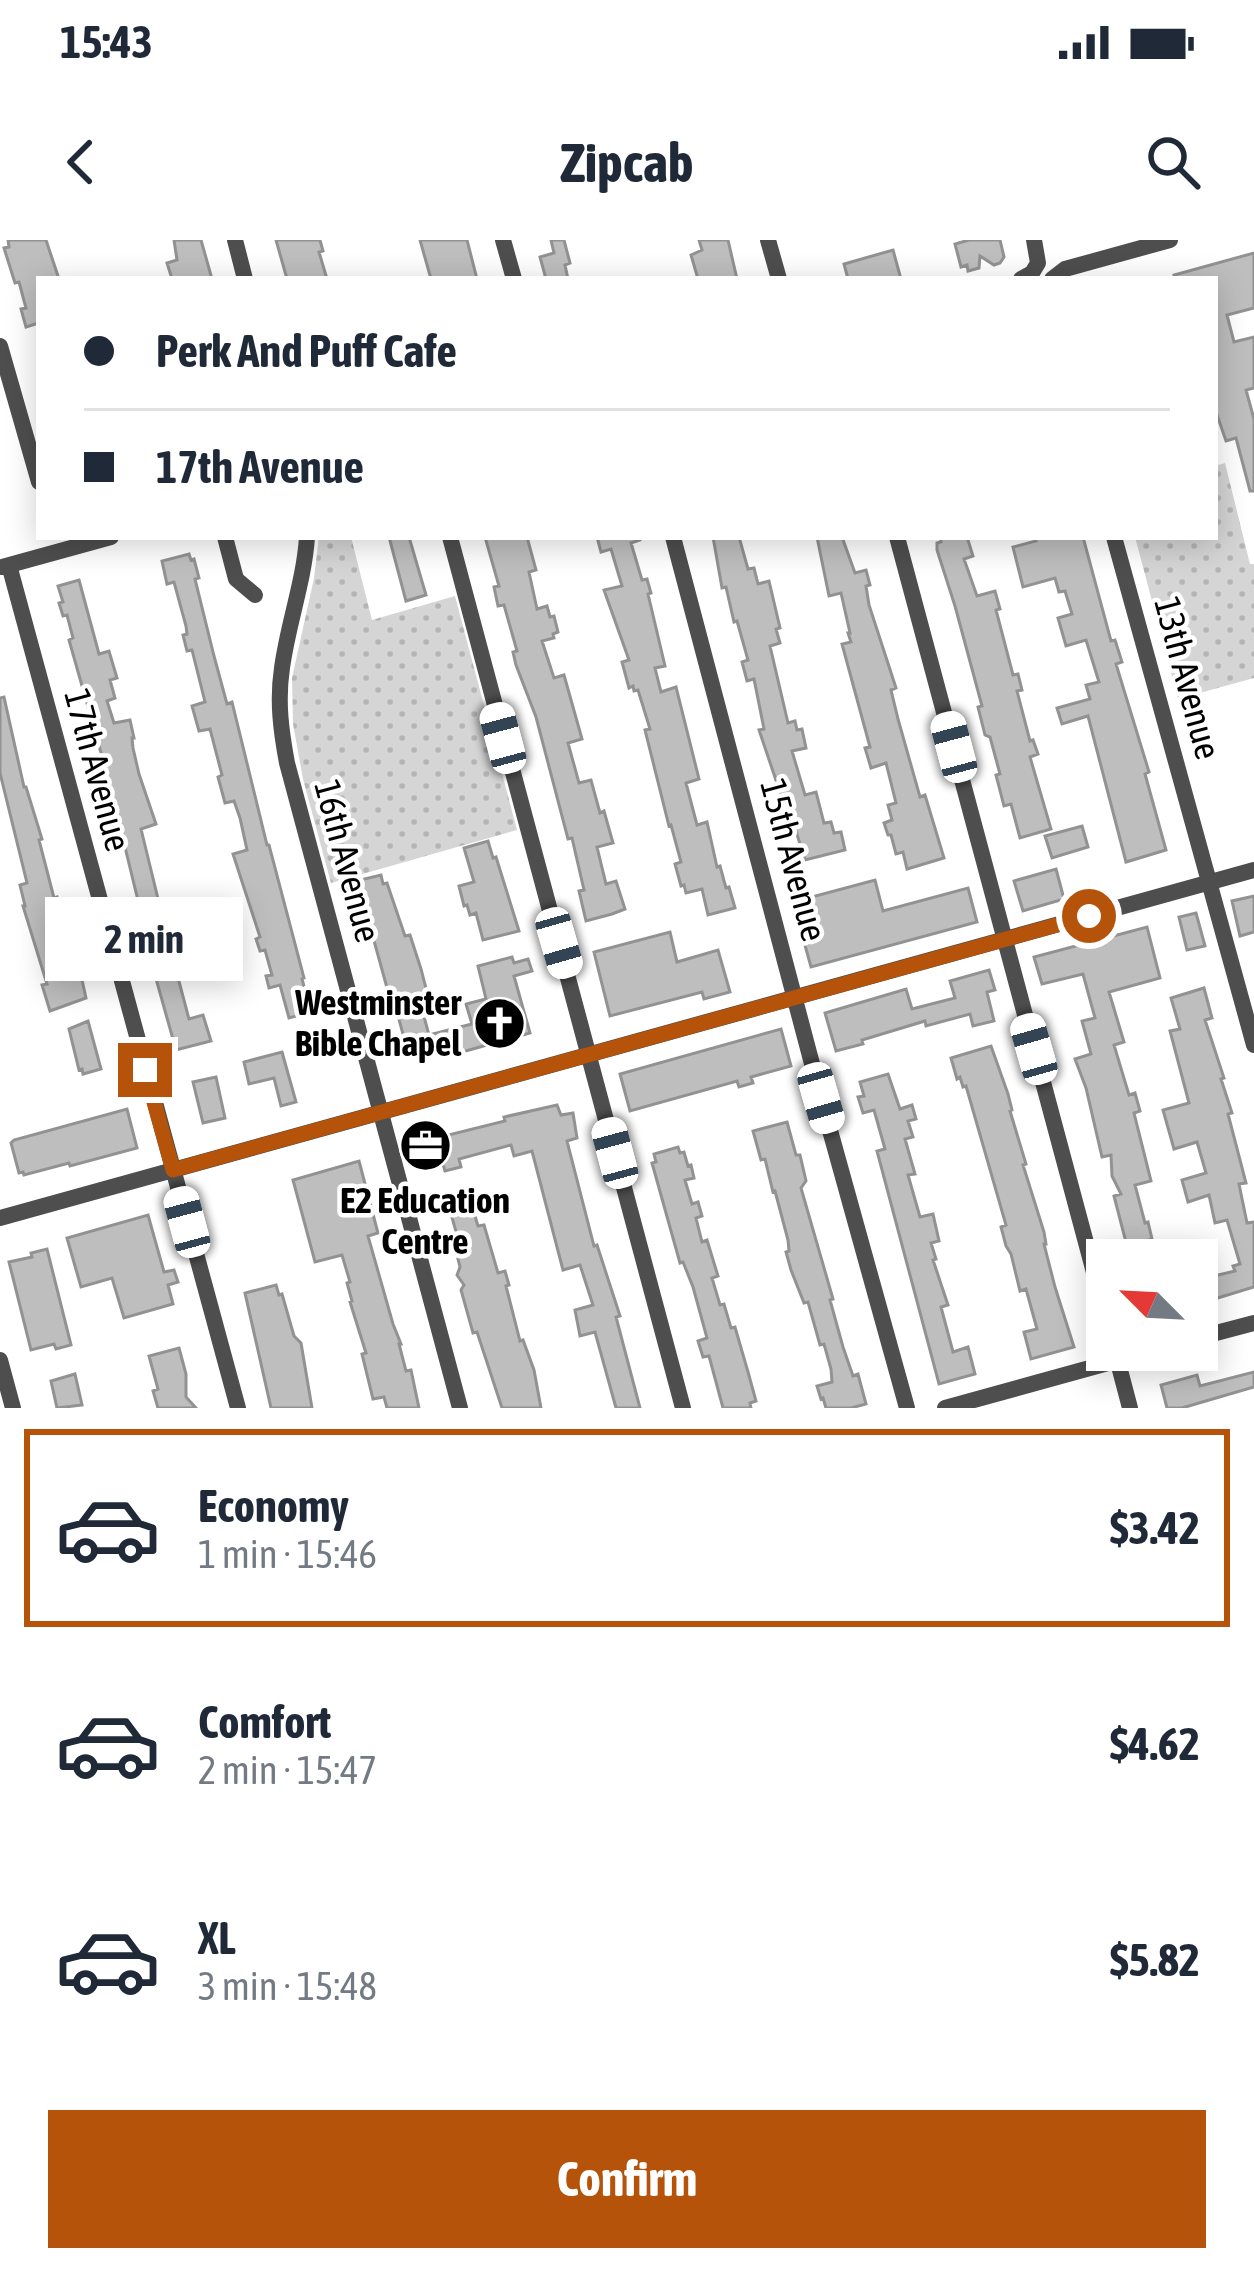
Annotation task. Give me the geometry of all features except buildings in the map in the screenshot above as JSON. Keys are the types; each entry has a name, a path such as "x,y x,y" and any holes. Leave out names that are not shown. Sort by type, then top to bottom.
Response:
{"street":[{"path":"235,240 244,276"},
{"path":"503,240 513,276"},
{"path":"768,240 778,276"},
{"path":"1034,240 1040,276 1170,240"},
{"path":"0,346 36,472"},
{"path":"226,540 236,579 254,596"},
{"name":"16th Avenue","path":"307,540 303,580 282,667 280,730 460,1408"},
{"path":"450,540 683,1408"},
{"name":"15th Avenue","path":"674,540 907,1408"},
{"path":"898,540 1086,1243"},
{"name":"13th Avenue","path":"1115,540 1254,1045"},
{"path":"5,566 57,543"},
{"name":"17th Avenue","path":"5,566 238,1408"},
{"path":"0,1218 1254,870"},
{"path":"1218,1333 1254,1323"},
{"path":"0,1360 13,1408"},
{"path":"945,1408 1086,1364"},
{"path":"1120,1371 1130,1408"}],"shaded area":[{"path":"1225,463 1250,564 1254,564 1254,678 1178,699 1136,540 1218,540 1218,465"},
{"path":"319,540 352,540 372,620 455,596 517,830 331,883 293,724 292,678"}],"place":[{"name":"Westminster Bible Chapel","path":"500,1023"},
{"name":"E2 Education Centre","path":"425,1145"}],"route":[{"path":"145,1070 173,1170 1089,916"}]}
